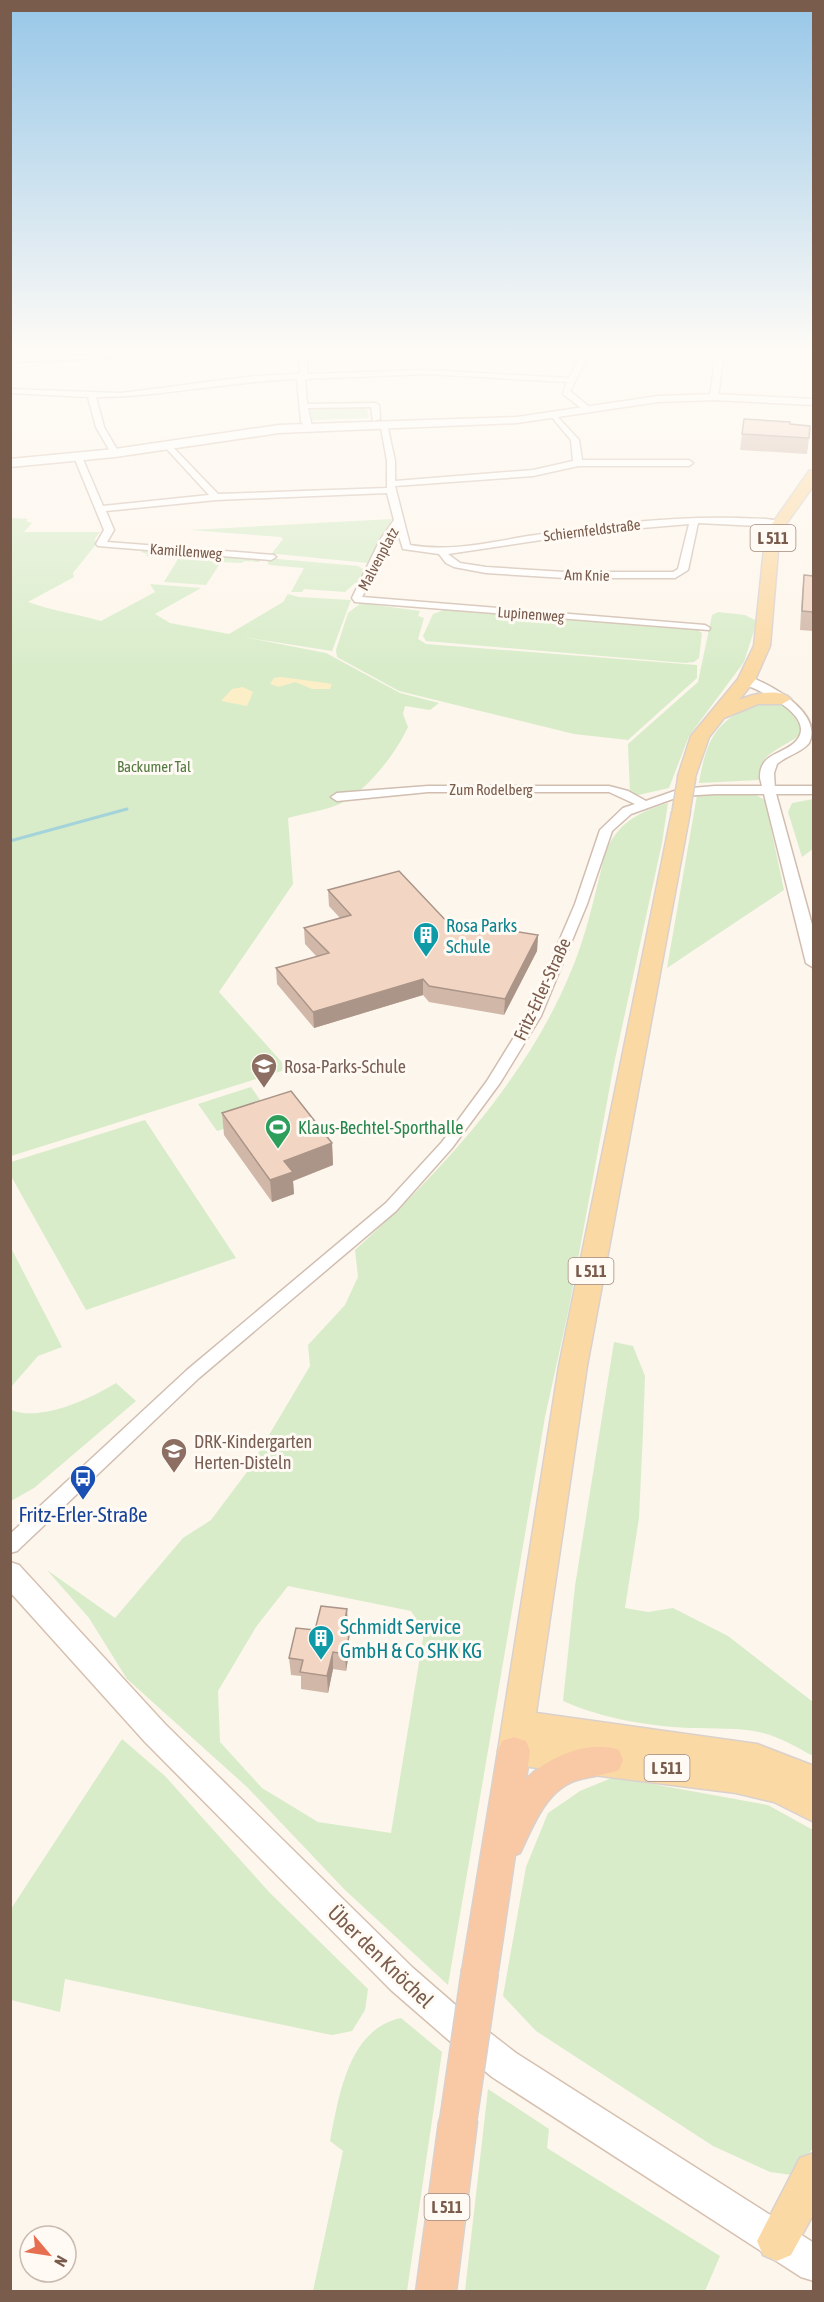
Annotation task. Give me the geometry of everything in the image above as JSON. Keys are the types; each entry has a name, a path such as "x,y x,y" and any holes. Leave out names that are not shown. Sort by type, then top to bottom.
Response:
{"highway":[{"name":"L 511","path":"436,2292 458,2122 515,1738"},
{"name":"L 511","path":"494,1881 514,1823 542,1786 562,1770 607,1760"}],"main road":[{"path":"10,463 50,459"},
{"name":"L 511","path":"515,1738 573,1366 687,776 700,736 744,683 762,646 771,549 779,524 813,474"},
{"path":"713,719 732,707 754,699 782,699"},
{"name":"Über den Knöchel","path":"10,1573 154,1733 429,2003 504,2065 813,2264"},
{"name":"L 511","path":"515,1738 607,1760 752,1780 799,1796 813,1807"},
{"name":"L 511","path":"515,1738 757,1759 813,1781"},
{"path":"777,2241 813,2172"}],"street":[{"path":"79,459 99,508 216,497 391,487 523,474 579,463 689,463"},
{"path":"181,459 216,497"},
{"path":"391,459 391,487 400,519"},
{"name":"Kamillenweg","path":"99,508 110,530 102,544 271,557"},
{"name":"Schiernfeldstraße","path":"400,519 406,547 443,553 584,531 694,520 729,519 779,524"},
{"name":"Malvenplatz","path":"357,598 385,540 400,519"},
{"name":"Am Knie","path":"443,553 449,561 457,565 486,570 565,575 675,575 683,570 694,520"},
{"name":"Lupinenweg","path":"357,598 381,603 705,628"},
{"path":"744,683 802,706"},
{"path":"744,683 789,696 802,706 812,720 812,730 805,740 770,765 767,771 768,790 813,963"},
{"name":"Zum Rodelberg","path":"337,797 428,789 609,789 624,793 643,804"},
{"name":"Fritz-Erler-Straße","path":"10,1546 193,1374 401,1197 447,1145 493,1083 534,1016 581,904 596,853 606,830 627,811 680,793 813,790"}],"green space":[{"name":"Backumer Tal","path":"11,518 28,519 26,521 32,523 24,532 100,532 94,540 98,541 97,543 73,573 74,577 28,602 101,621 155,592 150,584 201,588 155,614 170,623 229,634 283,602 288,594 299,597 351,600 332,651 243,637 326,653 400,693 439,703 430,710 405,706 403,714 408,727 390,758 365,786 346,801 333,807 288,818 293,884 219,992 288,1069 11,1156"},
{"path":"392,519 373,560 368,563 277,554 270,556 283,539 281,537 190,530"},
{"path":"143,549 261,558 259,562 221,562 206,585 164,582 178,559 146,556 147,554 141,552"},
{"path":"266,558 358,566 367,571 361,583 355,583 345,592 304,589 302,592 291,592 304,568 269,565"},
{"path":"361,603 420,611 418,616 424,618 418,639 426,644 697,665 697,678 628,740 574,734 399,691 337,657 336,650 348,613"},
{"path":"444,610 696,629 702,633 699,658 694,662 685,663 426,641 423,636 433,614"},
{"path":"718,612 745,615 757,621 744,662 689,736 669,788 634,796 630,794 628,744 698,682 712,615"},
{"path":"758,704 778,704 797,711 804,732 768,756 760,770 759,780 699,783 705,755 715,733 732,717"},
{"path":"754,794 765,800 784,890 667,968 697,795"},
{"path":"813,799 813,849 802,857 788,812 792,803"},
{"path":"668,803 662,843 614,1064 569,1308 545,1417 448,1985 345,1890 247,1787 127,1679 89,1618 47,1570 115,1618 183,1538 211,1520 247,1472 310,1366 308,1345 345,1305 358,1277 355,1250 448,1158 504,1089 529,1053 551,1015 575,961 590,916 605,854 615,835 638,815","holes":["288,1586 411,1611 424,1632 391,1833 318,1822 262,1788 220,1742 218,1691 256,1627"]},
{"path":"251,1087 270,1114 217,1131 198,1104"},
{"path":"145,1120 236,1258 86,1310 11,1176 11,1162"},
{"path":"10,1246 62,1347 38,1356 11,1387"},
{"path":"614,1342 633,1346 645,1376 639,1518 625,1608 648,1612 673,1608 728,1636 813,1702 813,1756 782,1740 754,1731 641,1723 593,1712 563,1701 575,1586"},
{"path":"116,1383 136,1401 34,1488 11,1501 11,1410 23,1413 50,1411 79,1402"},
{"path":"122,1739 165,1776 270,1893 368,1989 365,2010 352,2031 332,2035 65,1979 60,2012 11,2000 11,1909"},
{"path":"614,1777 768,1805 813,1830 813,2148 792,2175 770,2172 713,2146 536,2031 503,1996 526,1867 548,1813 580,1791"},
{"path":"401,2018 442,2052 407,2291 313,2291 343,2151 330,2141 342,2085 358,2050 369,2036 383,2025"},
{"path":"488,2089 549,2129 547,2148 720,2256 705,2291 465,2291"}],"sand":[{"path":"274,678 332,684 330,689 312,689 295,682 279,687 270,684"},
{"path":"243,687 253,692 247,706 221,701 232,689"}],"building":[{"path":"804,575 813,576 813,612 802,611"},
{"name":"Rosa Parks Schule","path":"399,871 451,926 462,923 538,935 505,999 429,986 423,979 313,1012 276,968 329,953 304,928 351,915 328,890"},
{"path":"291,1091 332,1143 284,1161 293,1172 270,1180 222,1113"},
{"path":"321,1606 347,1609 342,1635 349,1636 345,1654 333,1652 327,1676 300,1672 303,1660 289,1658 296,1628 315,1630"}],"waterway":[{"path":"10,841 127,809"}],"place":[{"name":"Rosa Parks Schule","path":"426,958"},
{"name":"Rosa-Parks-Schule","path":"264,1089"},
{"name":"Klaus-Bechtel-Sporthalle","path":"278,1150"},
{"name":"DRK-Kindergarten Herten-Disteln","path":"174,1474"},
{"name":"Fritz-Erler-Straße","path":"83,1501"},
{"name":"Schmidt Service GmbH & Co SHK KG","path":"321,1661"}]}
